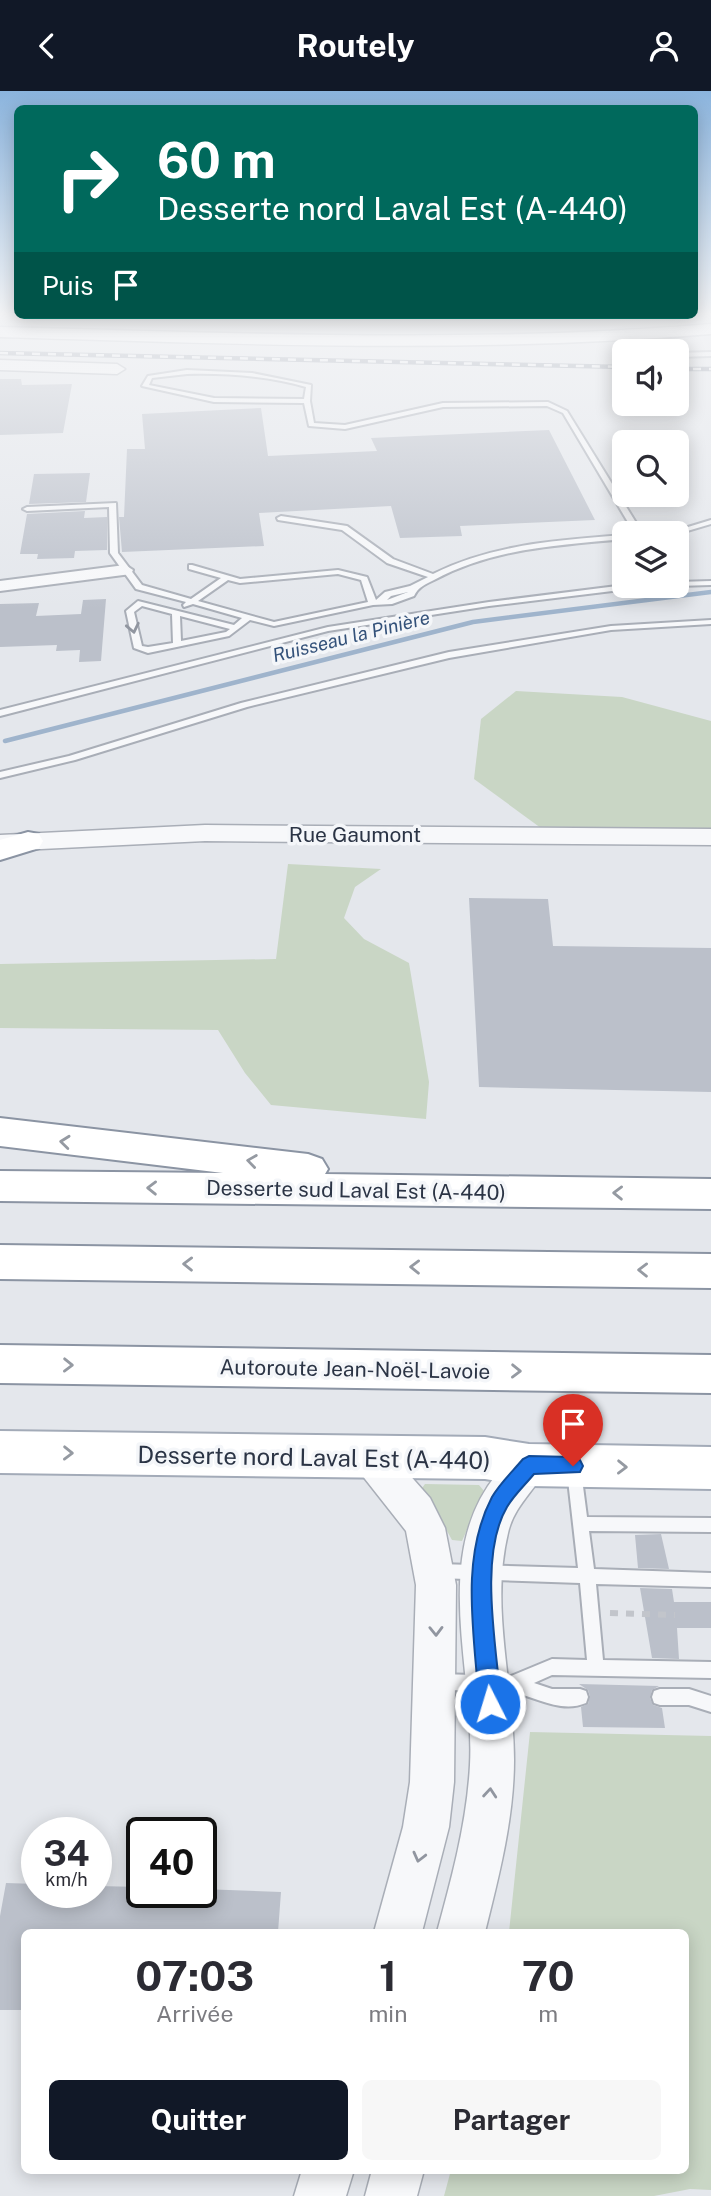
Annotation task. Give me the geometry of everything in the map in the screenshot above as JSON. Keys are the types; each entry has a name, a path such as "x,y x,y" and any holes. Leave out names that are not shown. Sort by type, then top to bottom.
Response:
{"main road":[{"path":"0,1132 61,1141 182,1151 466,1191"},
{"name":"Desserte sud Laval Est (A-440)","path":"0,1186 711,1194"},
{"path":"0,1262 711,1271"},
{"name":"Autoroute Jean-Noël-Lavoie","path":"0,1364 711,1374"},
{"name":"Desserte nord Laval Est (A-440)","path":"0,1452 485,1458 551,1465 711,1468"}],"street":[{"path":"0,586 125,570"},
{"name":"Rue Gaumont","path":"9,845 205,833 711,837"},
{"path":"371,1458 416,1511 425,1528 433,1570 436,1682 432,1782 426,1827 399,1929"},
{"path":"462,1929 480,1859 490,1794 492,1723 500,1685 482,1573 494,1514 501,1500 551,1465"},
{"path":"320,2196 327,2174"},
{"path":"391,2196 397,2174"}],"lane":[{"path":"309,412 311,425 345,427 411,412"},
{"path":"565,412 631,521"},
{"path":"27,509 113,505 114,553 139,587 246,619 286,624 377,602 392,602 411,594 413,588 432,576 479,555 516,547 612,538"},
{"path":"281,518 344,528 390,561 432,576"},
{"path":"689,528 711,522"},
{"path":"192,566 240,581 338,572 364,579 377,602"},
{"path":"176,613 227,577"},
{"path":"689,584 711,583"},
{"path":"0,713 328,629 489,604 612,589"},
{"path":"236,628 141,603 130,611 138,648 148,650 229,634 236,628 246,619"},
{"path":"176,613 177,645"},
{"path":"0,775 39,767 244,705 449,655 611,628 711,622"},
{"path":"551,1465 580,1524 596,1668"},
{"path":"580,1524 711,1525"},
{"path":"433,1570 711,1580"},
{"path":"500,1685 552,1667 711,1670"},
{"path":"436,1682 500,1685 552,1697 580,1697"},
{"path":"660,1697 689,1697 711,1703"}],"path":[{"path":"590,1613 675,1615"}],"green space":[{"path":"516,691 622,697 711,721 711,830 545,831 474,779 481,719"},
{"path":"288,864 381,869 355,887 344,918 364,939 409,963 429,1082 426,1119 271,1105 245,1073 218,1030 0,1028 0,964 276,959"},
{"path":"425,1484 479,1485 484,1491 462,1541 452,1540 432,1504 420,1491"},
{"path":"530,1732 711,1736 711,2190 690,2189 654,2196 444,2196 450,2174 689,2174 689,1929 509,1929"}],"building":[{"path":"0,412 67,412 63,433 0,435"},
{"path":"262,412 268,456 377,451 371,438 549,430 595,520 460,526 462,536 400,538 391,506 259,513 264,546 122,552 119,517 124,517 127,449 145,449 142,414"},
{"path":"90,473 86,502 29,504 34,474"},
{"path":"85,511 84,518 107,517 107,550 75,551 74,558 37,559 38,554 20,554 27,514"},
{"path":"106,599 101,661 79,662 80,650 56,651 57,645 0,647 0,604 39,603 36,616 81,614 83,600"},
{"path":"469,898 548,899 553,946 711,948 711,1092 479,1087"},
{"path":"661,1534 669,1569 638,1568 635,1535"},
{"path":"640,1588 672,1589 674,1602 711,1602 711,1628 677,1628 679,1659 652,1658"},
{"path":"579,1684 659,1686 652,1690 650,1698 653,1705 662,1708 665,1728 583,1727 581,1707 588,1704 590,1696 588,1690"},
{"path":"6,1883 21,1883 21,1908 112,1908 112,1886 126,1887 126,1908 217,1908 217,1890 281,1892 278,1929 21,1929 21,2010 0,2010 0,1916"}],"waterway":[{"name":"Ruisseau la Pinière","path":"5,741 473,622 711,592"}],"route":[{"path":"490,1704 482,1578 489,1528 501,1500 529,1465 573,1466"}]}
